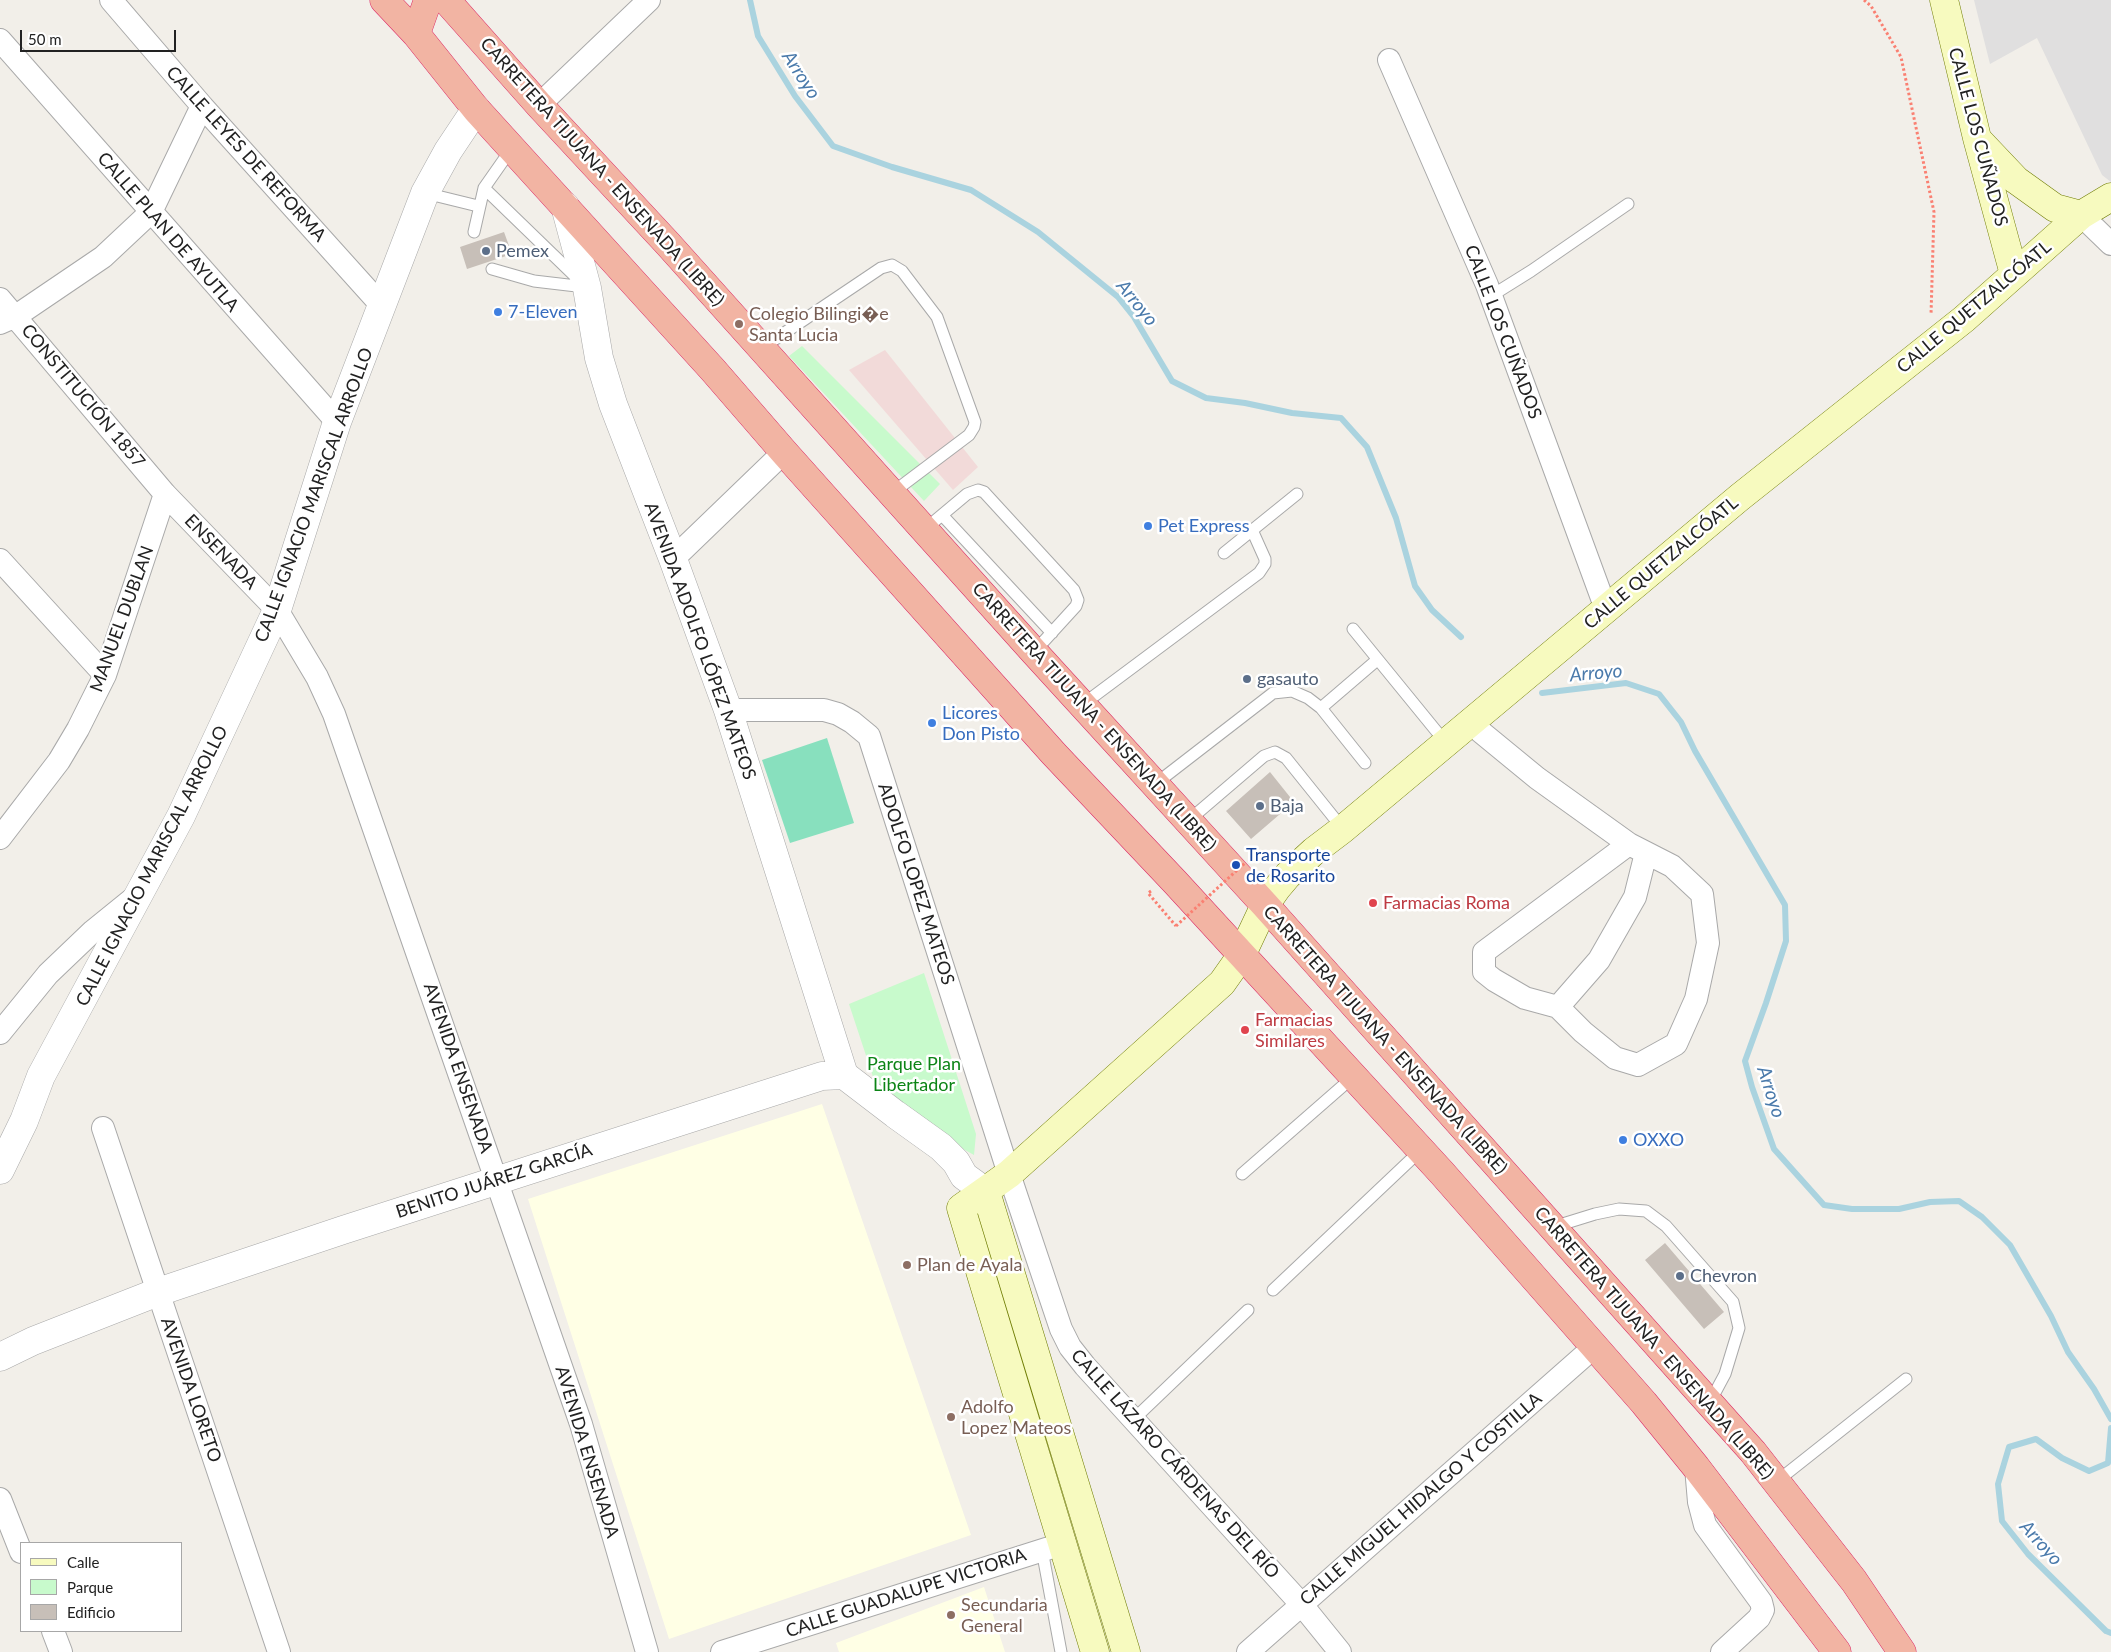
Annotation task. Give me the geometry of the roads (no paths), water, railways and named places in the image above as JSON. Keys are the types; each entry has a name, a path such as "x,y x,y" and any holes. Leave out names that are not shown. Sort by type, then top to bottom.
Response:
{"highway":[{"path":"384,0 416,34 476,109 713,370 1054,754 1175,882 1421,1150 1644,1403 1696,1467 1837,1652"},
{"path":"416,34 428,0"},
{"name":"CARRETERA TIJUANA - ENSENADA (LIBRE)","path":"446,0 892,493 933,522 1043,643 1082,705 1265,905 1753,1452 1854,1582 1902,1652"}],"main road":[{"name":"CALLE LOS CUÑADOS","path":"1944,0 1977,138 2014,274"},
{"path":"1977,138 2016,180 2055,208 2081,215"},
{"name":"CALLE QUETZALCÓATL","path":"1241,956 1265,905 1288,875 1314,851 1343,829 1740,497 1964,319 2081,215 2111,197"},
{"path":"1095,1652 1052,1547 961,1208 1009,1174 1222,983 1241,956"},
{"path":"986,1192 1126,1652"}],"street":[{"name":"CALLE LEYES DE REFORMA","path":"110,0 202,106 382,306"},
{"path":"539,105 648,0"},
{"name":"CALLE PLAN DE AYUTLA","path":"0,40 337,422"},
{"name":"CALLE LOS CUÑADOS","path":"1389,60 1491,296 1606,609"},
{"path":"8,320 103,257 150,212 202,106"},
{"name":"CALLE IGNACIO MARISCAL ARROLLO","path":"0,1170 24,1121 41,1076 189,799 277,610 337,422 425,194 448,151 476,109"},
{"name":"AVENIDA ADOLFO LÓPEZ MATEOS","path":"565,206 587,288 600,358 613,404 673,559 728,710 844,1075"},
{"path":"2081,215 2111,244"},
{"name":"CONSTITUCIÓN 1857","path":"0,299 8,320 165,494"},
{"path":"673,559 784,452"},
{"name":"ENSENADA","path":"165,494 277,610"},
{"name":"MANUEL DUBLAN","path":"0,838 59,761 78,729 105,675 165,494"},
{"path":"0,560 105,675"},
{"name":"AVENIDA ENSENADA","path":"277,610 317,677 334,714 581,1424 647,1652"},
{"name":"ADOLFO LOPEZ MATEOS","path":"728,710 824,710 838,714 852,722 869,736 1009,1174"},
{"path":"1470,723 1537,778 1638,849 1672,866 1702,894 1708,943 1696,999 1676,1044 1638,1065 1615,1058 1583,1032 1558,1007 1525,998 1494,980 1484,972 1484,952 1638,849"},
{"path":"1558,1007 1599,960 1635,897 1638,849"},
{"path":"0,1033 48,974 93,931 140,893"},
{"path":"844,1075 941,1147 956,1162 964,1176 986,1192"},
{"name":"BENITO JUÁREZ GARCÍA","path":"0,1357 33,1341 158,1292 789,1086 822,1076 844,1075"},
{"name":"AVENIDA LORETO","path":"103,1128 279,1652"},
{"name":"CALLE LÁZARO CÁRDENAS DEL RÍO","path":"1009,1174 1060,1329 1070,1347 1085,1366 1302,1605 1340,1652"},
{"path":"961,1208 964,1176"},
{"name":"CALLE MIGUEL HIDALGO Y COSTILLA","path":"1248,1652 1594,1347"},
{"path":"1696,1467 1699,1502 1706,1525 1762,1602 1763,1610 1759,1618 1722,1652"},
{"path":"0,1500 20,1550"},
{"name":"CALLE GUADALUPE VICTORIA","path":"722,1652 1052,1547"},
{"path":"53,1632 61,1652"}],"lane":[{"path":"474,232 478,206 484,188 512,148"},
{"path":"484,188 587,288"},
{"path":"425,194 478,206"},
{"path":"1491,296 1531,271 1628,204"},
{"path":"762,348 881,268 892,265 902,271 937,317 975,422 969,435 892,493"},
{"path":"492,269 534,281 587,288"},
{"path":"933,522 972,491 984,492 989,496 1077,595 1076,606 1043,643"},
{"path":"1224,553 1297,494"},
{"path":"1082,705 1259,573 1265,564 1265,559 1252,530"},
{"path":"1353,629 1446,743"},
{"path":"1321,708 1377,660"},
{"path":"1154,785 1273,693 1292,691 1308,698 1321,708 1365,763"},
{"path":"1188,821 1264,756 1275,752 1286,758 1343,829"},
{"path":"1242,1174 1353,1078"},
{"path":"1273,1290 1421,1150"},
{"path":"1553,1227 1619,1209 1646,1211 1672,1232 1733,1302 1739,1328 1725,1374 1709,1404"},
{"path":"1134,1420 1248,1310"},
{"path":"1776,1482 1906,1379"},
{"path":"1052,1547 1061,1652"}],"waterway":[{"name":"Arroyo","path":"750,0 758,36 795,96 833,146 892,167 971,190 1038,232 1118,297 1134,317 1172,381 1206,398 1245,403 1292,413 1341,418 1367,447 1396,518 1415,586 1432,610 1461,637"},
{"name":"Arroyo","path":"1542,693 1626,683 1659,694 1681,722 1695,751 1785,905 1786,941 1745,1061 1774,1149 1824,1205 1852,1209 1899,1209 1930,1202 1959,1201 1982,1217 2010,1245 2051,1316 2068,1352 2094,1389 2111,1419"},
{"name":"Arroyo","path":"2111,1428 2108,1463 2089,1471 2062,1458 2036,1439 2009,1447 1998,1484 2002,1521 2028,1554 2106,1631 2111,1633"}],"place":[{"name":"Pemex","path":"486,251"},
{"name":"7-Eleven","path":"498,312"},
{"name":"Colegio Bilingi�e Santa Lucia","path":"739,324"},
{"name":"Pet Express","path":"1148,526"},
{"name":"gasauto","path":"1247,679"},
{"name":"Licores Don Pisto","path":"932,723"},
{"name":"Baja","path":"1260,806"},
{"name":"Transporte de Rosarito","path":"1236,865"},
{"name":"Farmacias Roma","path":"1373,903"},
{"name":"Farmacias Similares","path":"1245,1030"},
{"name":"OXXO","path":"1623,1140"},
{"name":"Plan de Ayala","path":"907,1265"},
{"name":"Chevron","path":"1680,1276"},
{"name":"Adolfo Lopez Mateos","path":"951,1417"},
{"name":"Secundaria General","path":"951,1615"}],"park label":[{"name":"Parque Plan Libertador","path":"914,1074"}]}
